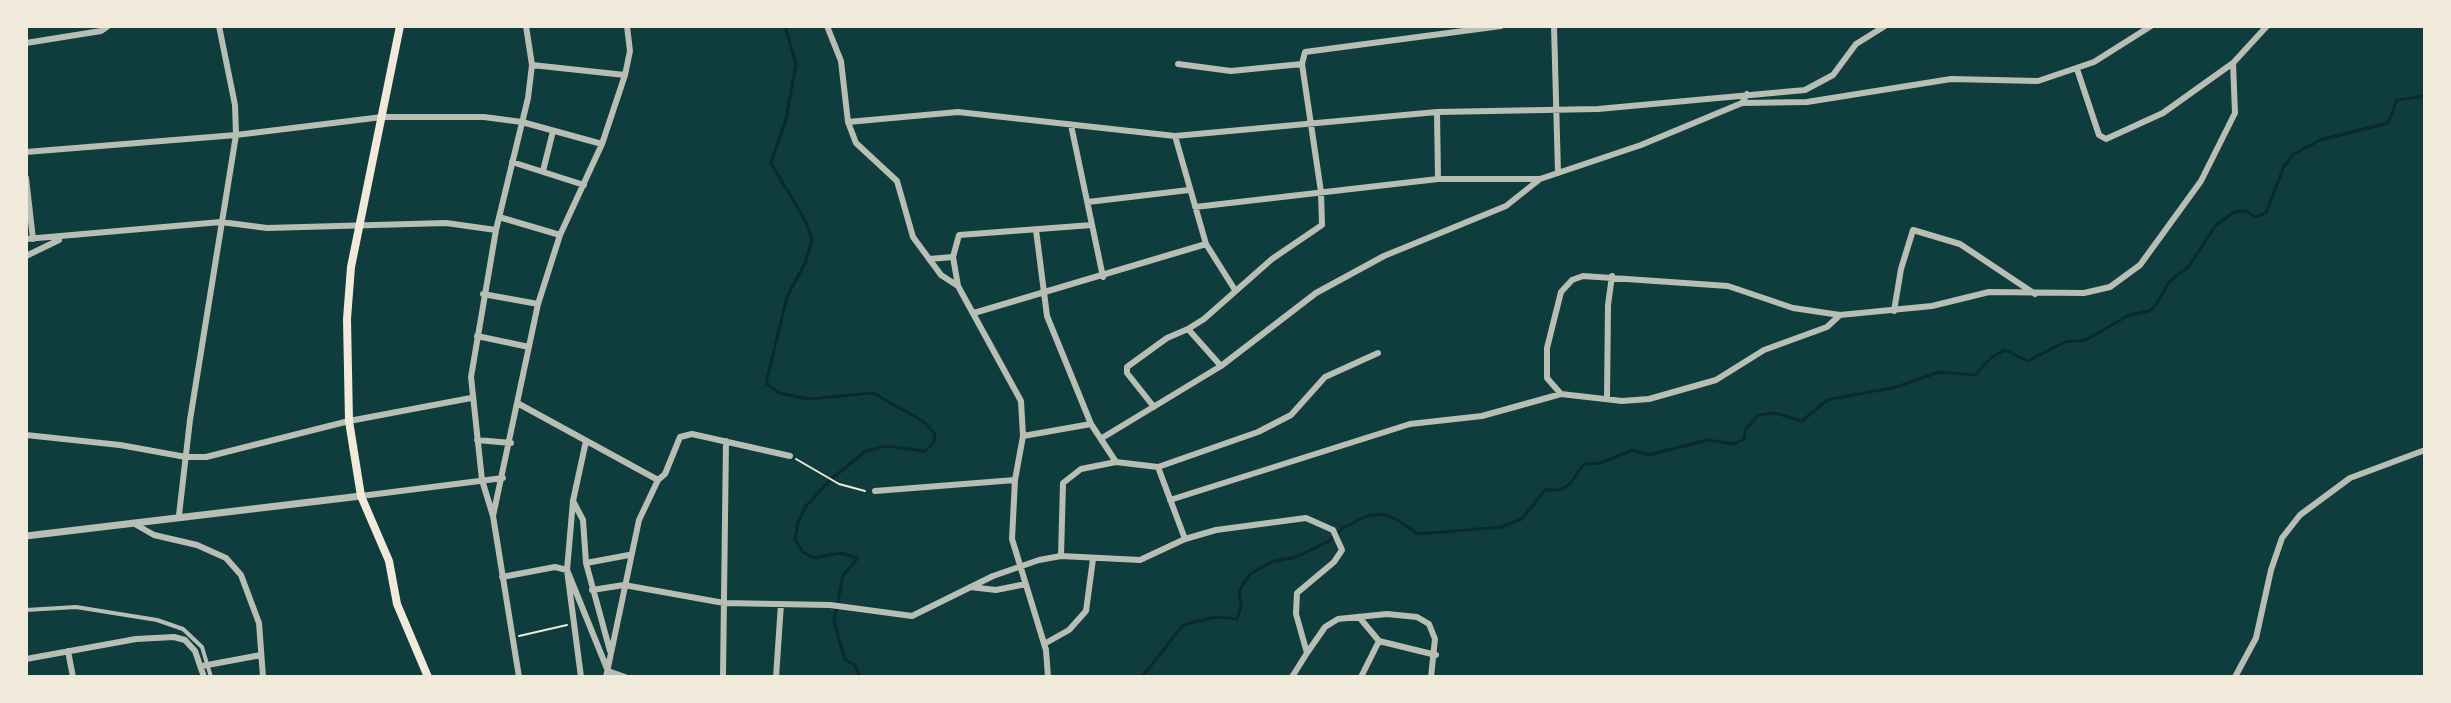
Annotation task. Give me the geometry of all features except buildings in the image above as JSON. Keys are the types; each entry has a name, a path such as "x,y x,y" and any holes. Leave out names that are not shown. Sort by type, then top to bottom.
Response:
{"main road":[{"path":"400,26 357,228 347,319 349,421 361,496 389,561 397,604 428,677"}],"street":[{"path":"179,515 236,135 235,105 219,26"},
{"path":"519,677 493,516 482,480 471,398 483,294 532,65 526,26"},
{"path":"493,516 511,443 538,304 560,235 602,144 625,75 630,51 627,26"},
{"path":"827,26 841,61 848,122 856,143 897,181 913,237 928,259 958,286 1021,401 1023,436 1015,480 1012,539 1044,644 1048,677"},
{"path":"1154,407 1127,373 1127,367 1167,338 1204,319 1272,259 1318,230 1323,219 1303,56 1310,49 1501,26"},
{"path":"1554,26 1558,173"},
{"path":"848,122 958,112 1175,136 1245,132 1311,121 1437,112 1556,113 1805,90 1833,75 1856,44 1885,26"},
{"path":"1195,207 1438,179 1540,179 1599,162 1742,103 1807,102 1951,79 2038,81 2077,69 2151,26"},
{"path":"2077,69 2099,135 2106,139 2163,113 2233,63 2267,26"},
{"path":"26,43 107,27"},
{"path":"1561,394 1547,378 1545,367 1561,292 1565,285 1583,276 1728,286 1793,308 1840,315 1894,311 1989,292 2084,293 2110,287 2140,265 2201,181 2235,113 2233,63"},
{"path":"1178,64 1231,71 1302,64"},
{"path":"532,65 625,75"},
{"path":"1742,103 1747,94"},
{"path":"1437,112 1438,179"},
{"path":"26,152 236,135 382,117 484,117 522,122 602,144"},
{"path":"1071,125 1103,277"},
{"path":"543,171 553,131"},
{"path":"1175,136 1206,244 1235,290"},
{"path":"512,162 584,185"},
{"path":"26,178 30,239 62,239 221,222 267,228 357,228 446,223 496,230"},
{"path":"1102,438 1221,366 1316,293 1384,256 1506,206 1540,179"},
{"path":"1088,202 1189,190"},
{"path":"499,217 560,235"},
{"path":"958,286 953,257 959,235 1092,225"},
{"path":"1036,230 1047,316 1091,424 1116,462"},
{"path":"1894,311 1909,234 1913,230 1969,249 2035,294"},
{"path":"26,256 62,239"},
{"path":"974,313 1043,295 1206,244"},
{"path":"928,259 953,257"},
{"path":"1607,398 1612,276"},
{"path":"483,294 538,304"},
{"path":"1170,500 1410,424 1482,416 1561,394 1649,399 1716,380 1764,350 1827,327 1840,315"},
{"path":"1188,329 1221,366"},
{"path":"477,336 529,347"},
{"path":"1061,556 1063,483 1081,469 1116,462 1158,467 1281,421 1300,407 1325,377 1378,353"},
{"path":"26,435 120,445 186,457 206,457 349,421 471,398"},
{"path":"519,404 658,480"},
{"path":"1023,436 1091,424"},
{"path":"607,674 629,555 639,520 683,434 790,456"},
{"path":"477,440 511,443"},
{"path":"581,677 567,570 573,501 586,441"},
{"path":"723,677 726,441"},
{"path":"2235,677 2246,663 2256,638 2271,570 2282,538 2300,515 2350,478 2425,450"},
{"path":"1158,467 1185,539"},
{"path":"26,536 503,478"},
{"path":"875,491 1015,480"},
{"path":"573,501 583,520 586,563 611,654"},
{"path":"592,590 624,585 724,603 830,605 912,616 1019,565 1061,556 1140,560 1185,539 1295,518 1318,520 1333,530 1342,544 1339,557 1297,593 1296,614 1307,653"},
{"path":"132,523 154,535 197,545 226,558 241,575 255,611 263,677"},
{"path":"586,563 629,555"},
{"path":"1044,644 1069,630 1086,611 1093,559"},
{"path":"502,577 555,567 567,570"},
{"path":"567,570 607,674"},
{"path":"970,587 996,590 1026,584"},
{"path":"776,677 781,604"},
{"path":"26,610 76,607 157,620 183,629 202,647 204,677"},
{"path":"1359,617 1379,641 1436,655"},
{"path":"1292,677 1330,622 1359,617 1417,617 1429,624 1435,639 1436,655 1431,677"},
{"path":"26,659 136,639 174,637 185,640 211,677"},
{"path":"1361,677 1379,641"},
{"path":"68,651 73,677"},
{"path":"204,665 261,655"},
{"path":"607,674 625,677"}],"path":[{"path":"790,456 839,484 875,491"},
{"path":"511,638 573,625"}],"waterway":[{"path":"785,26 796,64 786,119 771,163 806,222 812,239 806,261 787,297 766,383 779,393 809,399 873,393 924,422 935,434 934,442 925,451 886,446 866,451 830,480 806,506 798,522 795,540 803,552 814,558 840,553 858,558 843,575 834,622 845,660 855,665 860,677"},
{"path":"1142,677 1183,625 1215,617 1237,619 1241,606 1239,591 1249,575 1271,562 1296,557 1329,541 1343,528 1367,516 1382,514 1396,519 1418,534 1501,527 1522,519 1545,490 1560,490 1570,484 1584,464 1601,463 1632,450 1648,455 1708,440 1734,444 1744,439 1745,430 1758,415 1775,413 1802,421 1827,400 1896,387 1939,372 1975,375 1992,357 2005,350 2028,361 2065,342 2086,340 2129,315 2149,311 2155,306 2169,282 2189,266 2216,225 2234,212 2246,211 2255,217 2266,213 2284,166 2294,154 2320,140 2388,123 2397,100 2425,96"}]}
